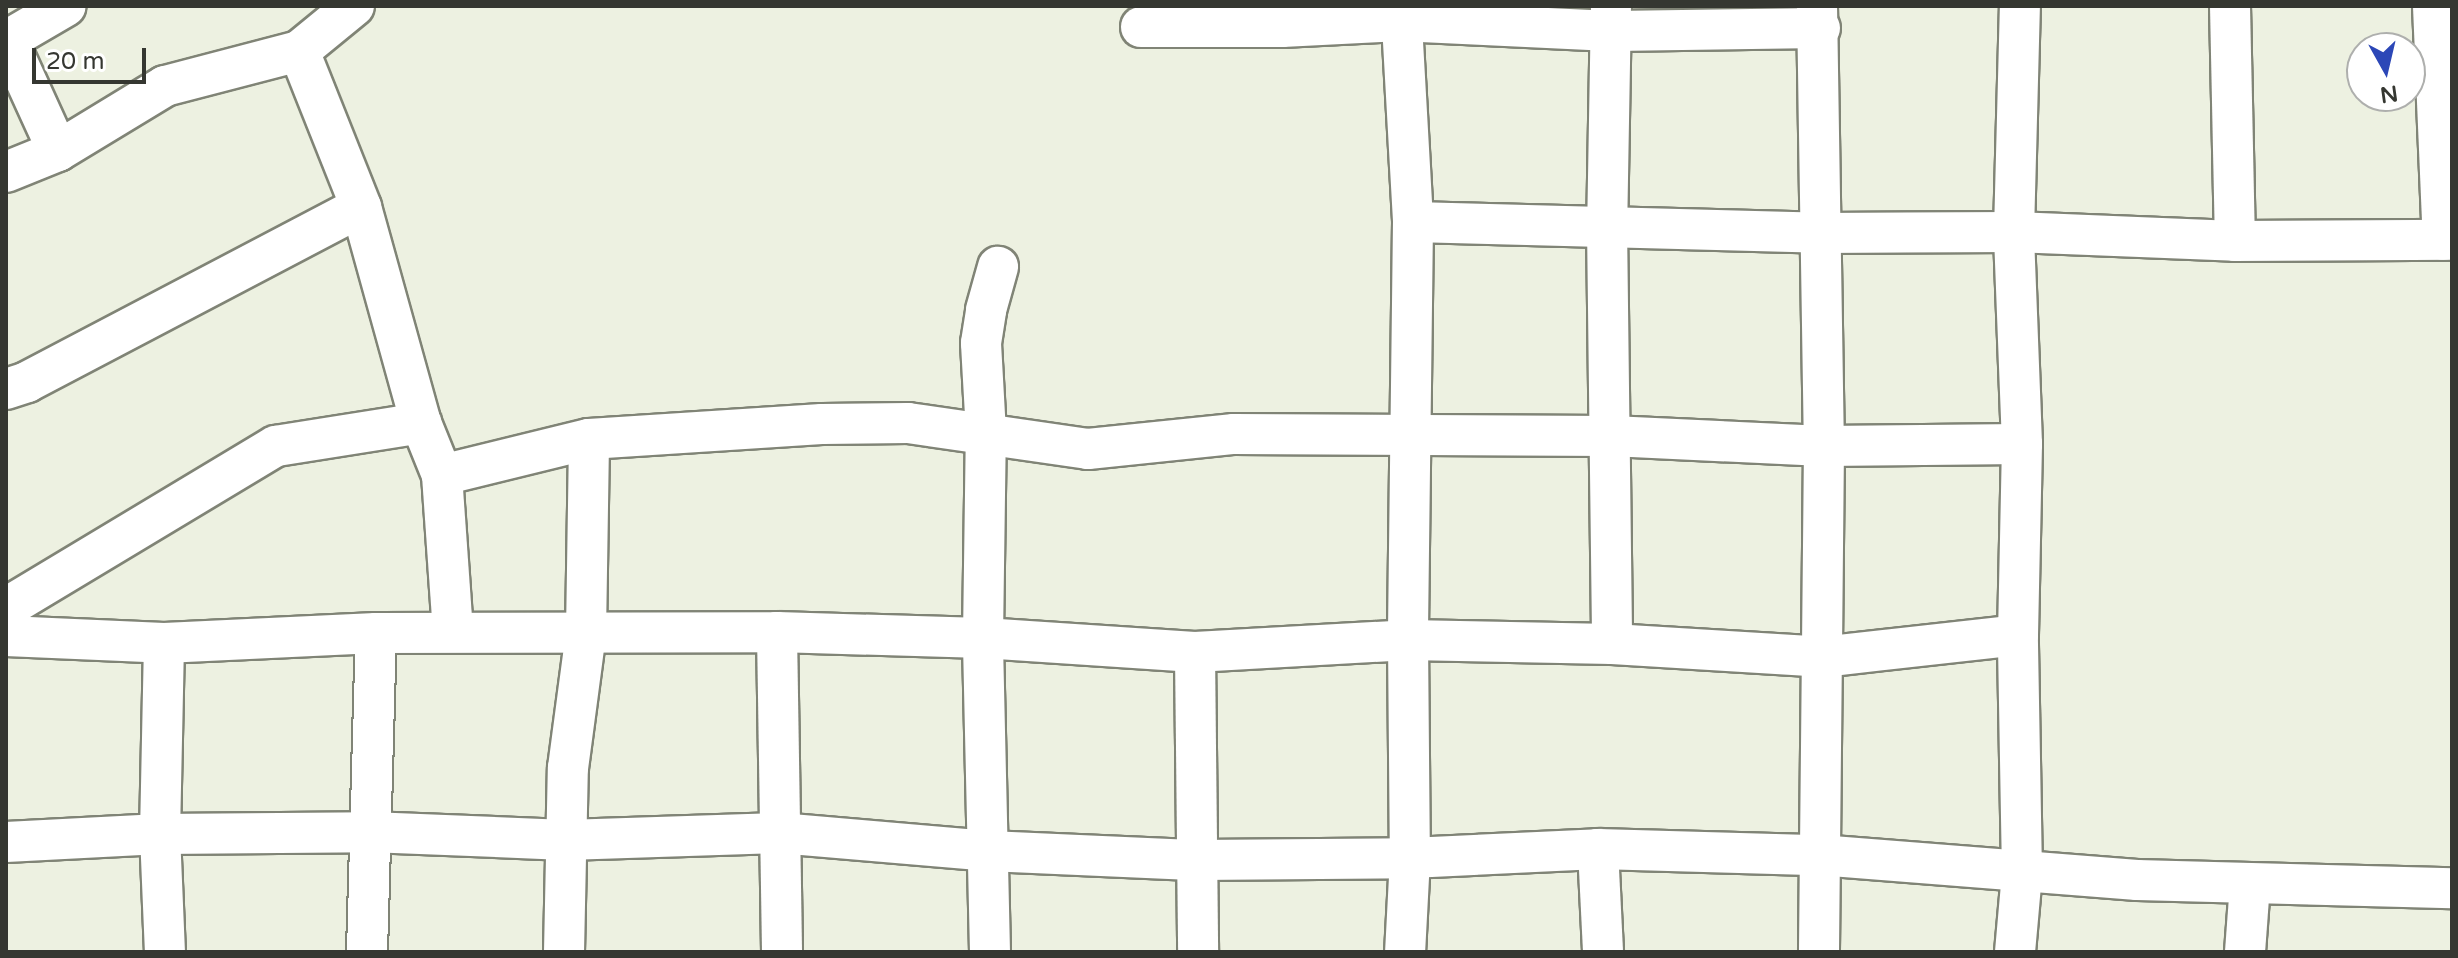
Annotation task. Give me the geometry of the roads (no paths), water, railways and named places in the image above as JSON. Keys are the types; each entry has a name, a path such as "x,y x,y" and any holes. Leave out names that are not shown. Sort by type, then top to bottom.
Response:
{"street":[{"path":"58,151 7,39 66,6"},
{"path":"6,172 58,151 165,86 299,51 354,6"},
{"path":"2015,952 2022,874 2018,635 2022,444 2014,232 2020,6"},
{"path":"2230,6 2235,241"},
{"path":"1413,222 1821,233 2014,232 2235,241 2448,240 2433,6"},
{"path":"1401,14 1413,222 1408,640 1410,858 1405,952"},
{"path":"1141,27 1282,27 1401,14 1611,19 1818,17 1824,446 1819,952"},
{"path":"1611,19 1607,225 1612,644"},
{"path":"299,51 361,207 421,423 442,475 453,632"},
{"path":"6,389 27,382 361,207"},
{"path":"990,952 983,638 986,433 981,343 998,267"},
{"path":"6,608 276,446 421,423"},
{"path":"442,475 589,439 822,424 908,423 1088,449 1234,434 1611,436 1824,446 2022,444"},
{"path":"564,952 568,768 586,633 589,439"},
{"path":"6,636 164,643 376,633 777,632 983,638 1195,652 1408,640 1612,644 1822,657 2018,635"},
{"path":"777,632 782,952"},
{"path":"367,952 376,633"},
{"path":"164,643 160,834 165,952"},
{"path":"1195,652 1198,952"},
{"path":"6,842 160,834 369,832 566,840 779,833 988,851 1198,860 1410,858 1598,849 1819,855 2022,874 2250,884 2452,888"},
{"path":"1598,849 1603,952"},
{"path":"2245,952 2250,884"}]}
